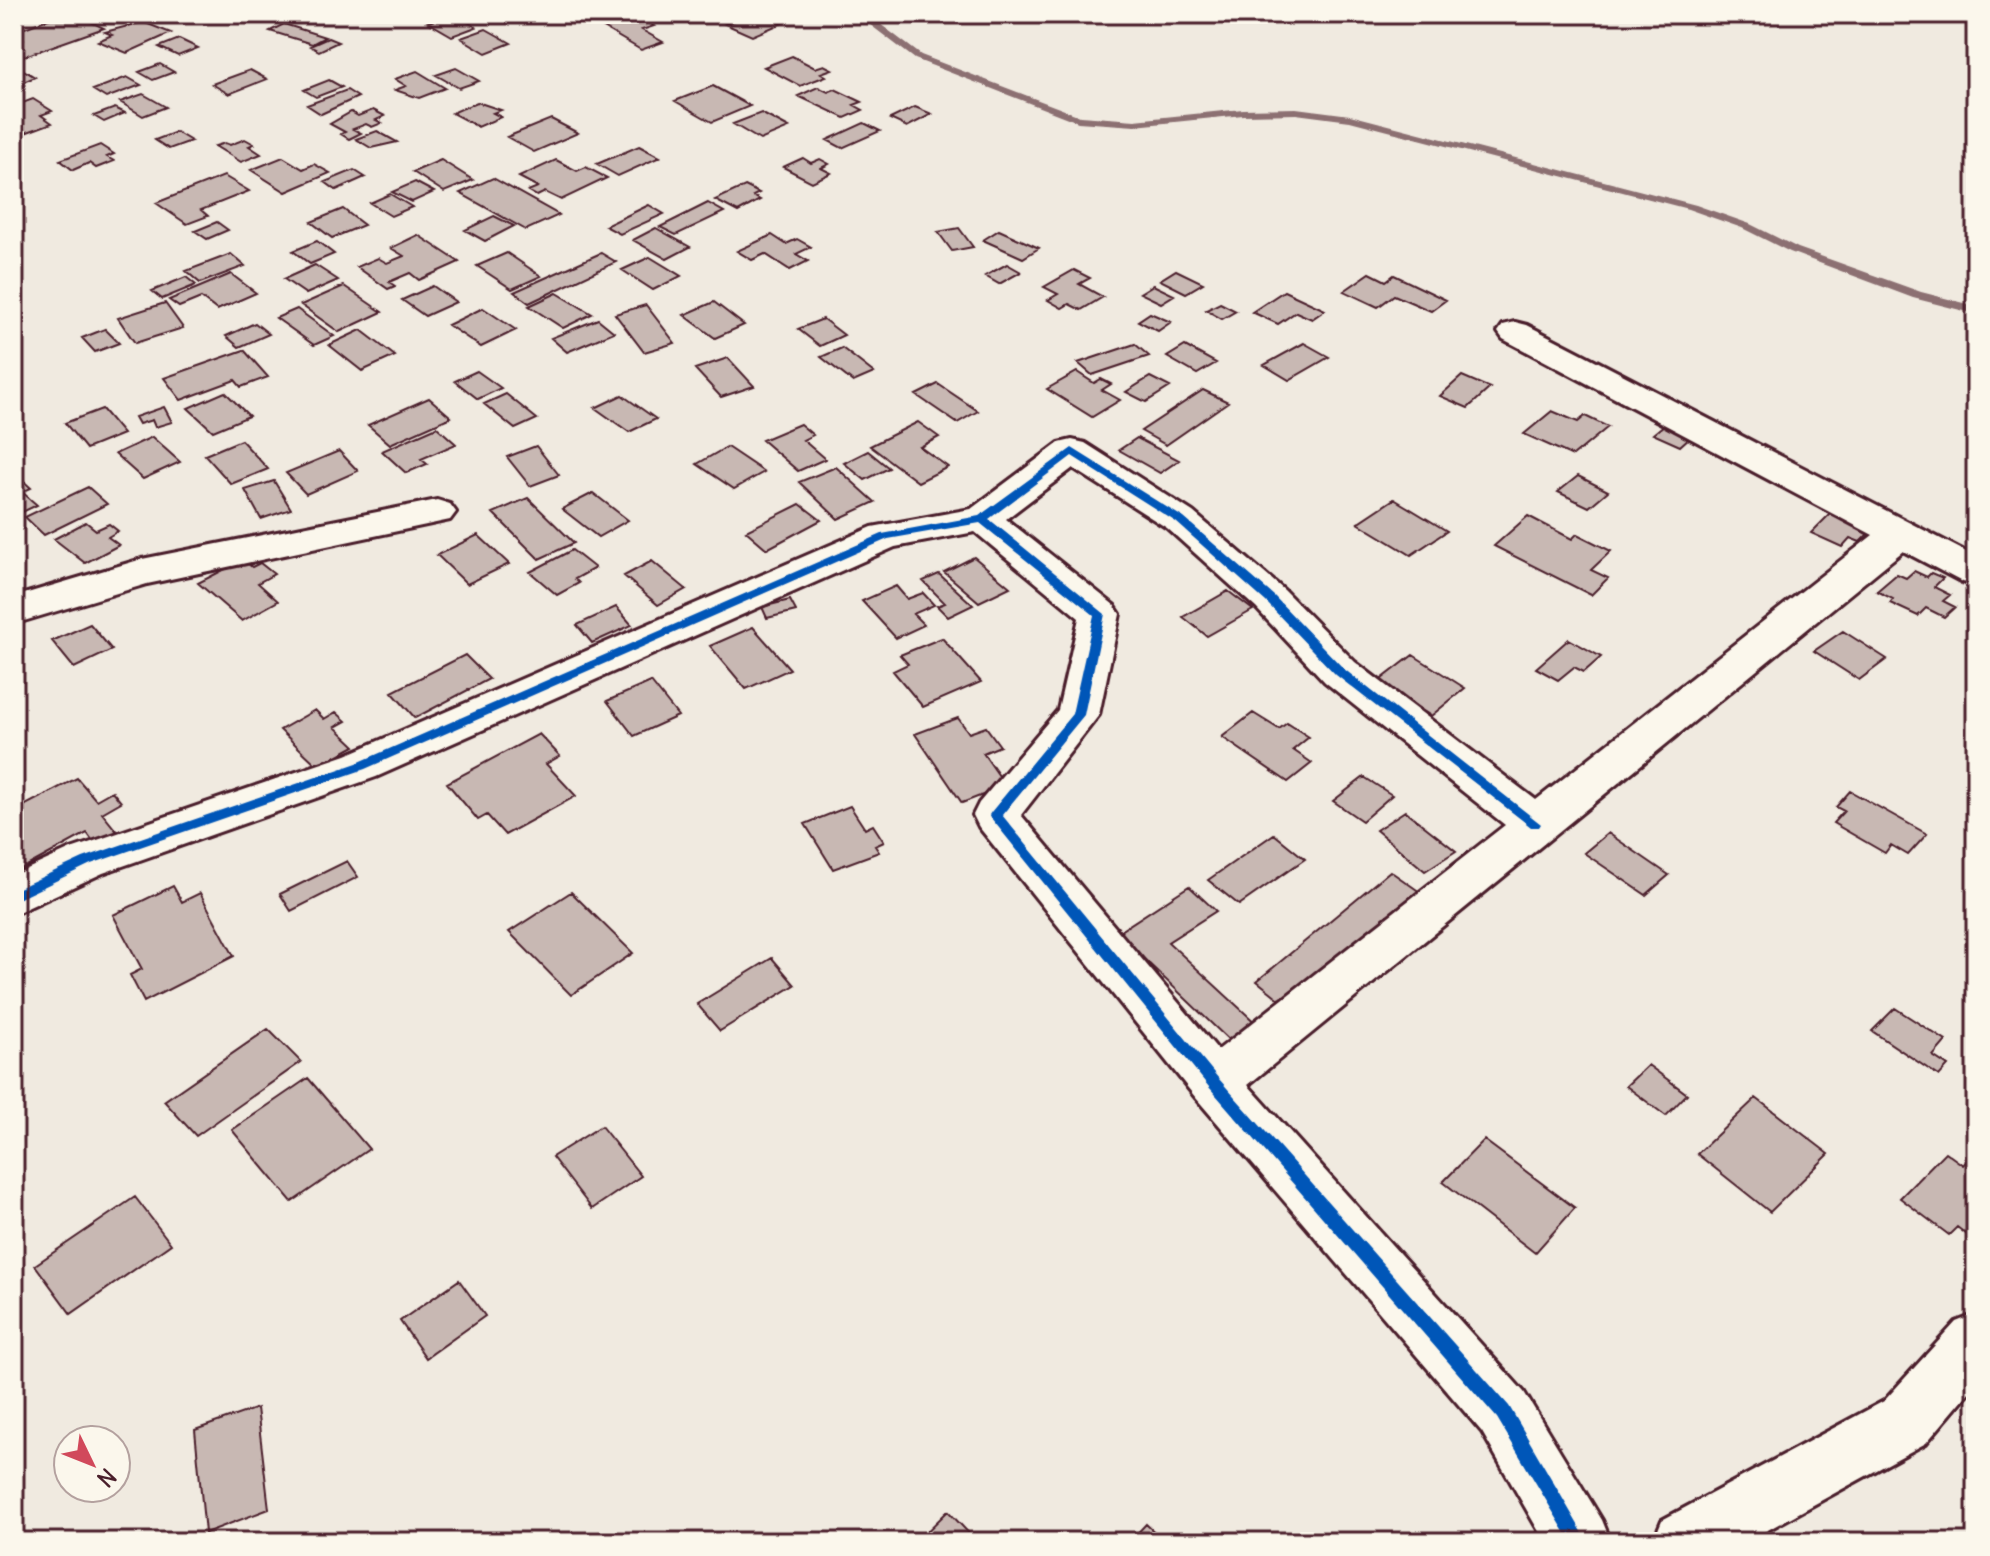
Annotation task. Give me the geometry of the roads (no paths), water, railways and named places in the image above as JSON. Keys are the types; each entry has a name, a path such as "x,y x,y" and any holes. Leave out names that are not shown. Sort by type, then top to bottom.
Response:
{"street":[{"path":"1515,332 1976,573"},
{"path":"14,896 87,861 361,766 886,536 982,519 1072,451 1180,520 1270,599 1340,672 1535,824"},
{"path":"14,611 142,572 437,512"},
{"path":"982,519 1100,614 1078,715 995,815 1214,1083 1503,1412 1580,1542"},
{"path":"1214,1083 1900,533"},
{"path":"1684,1542 1905,1422 1976,1341"}],"waterway":[{"path":"861,14 918,57 1078,119 1135,123 1243,112 1296,111 1350,118 1692,207 1746,226 1794,250 1917,295 1976,310"}]}
